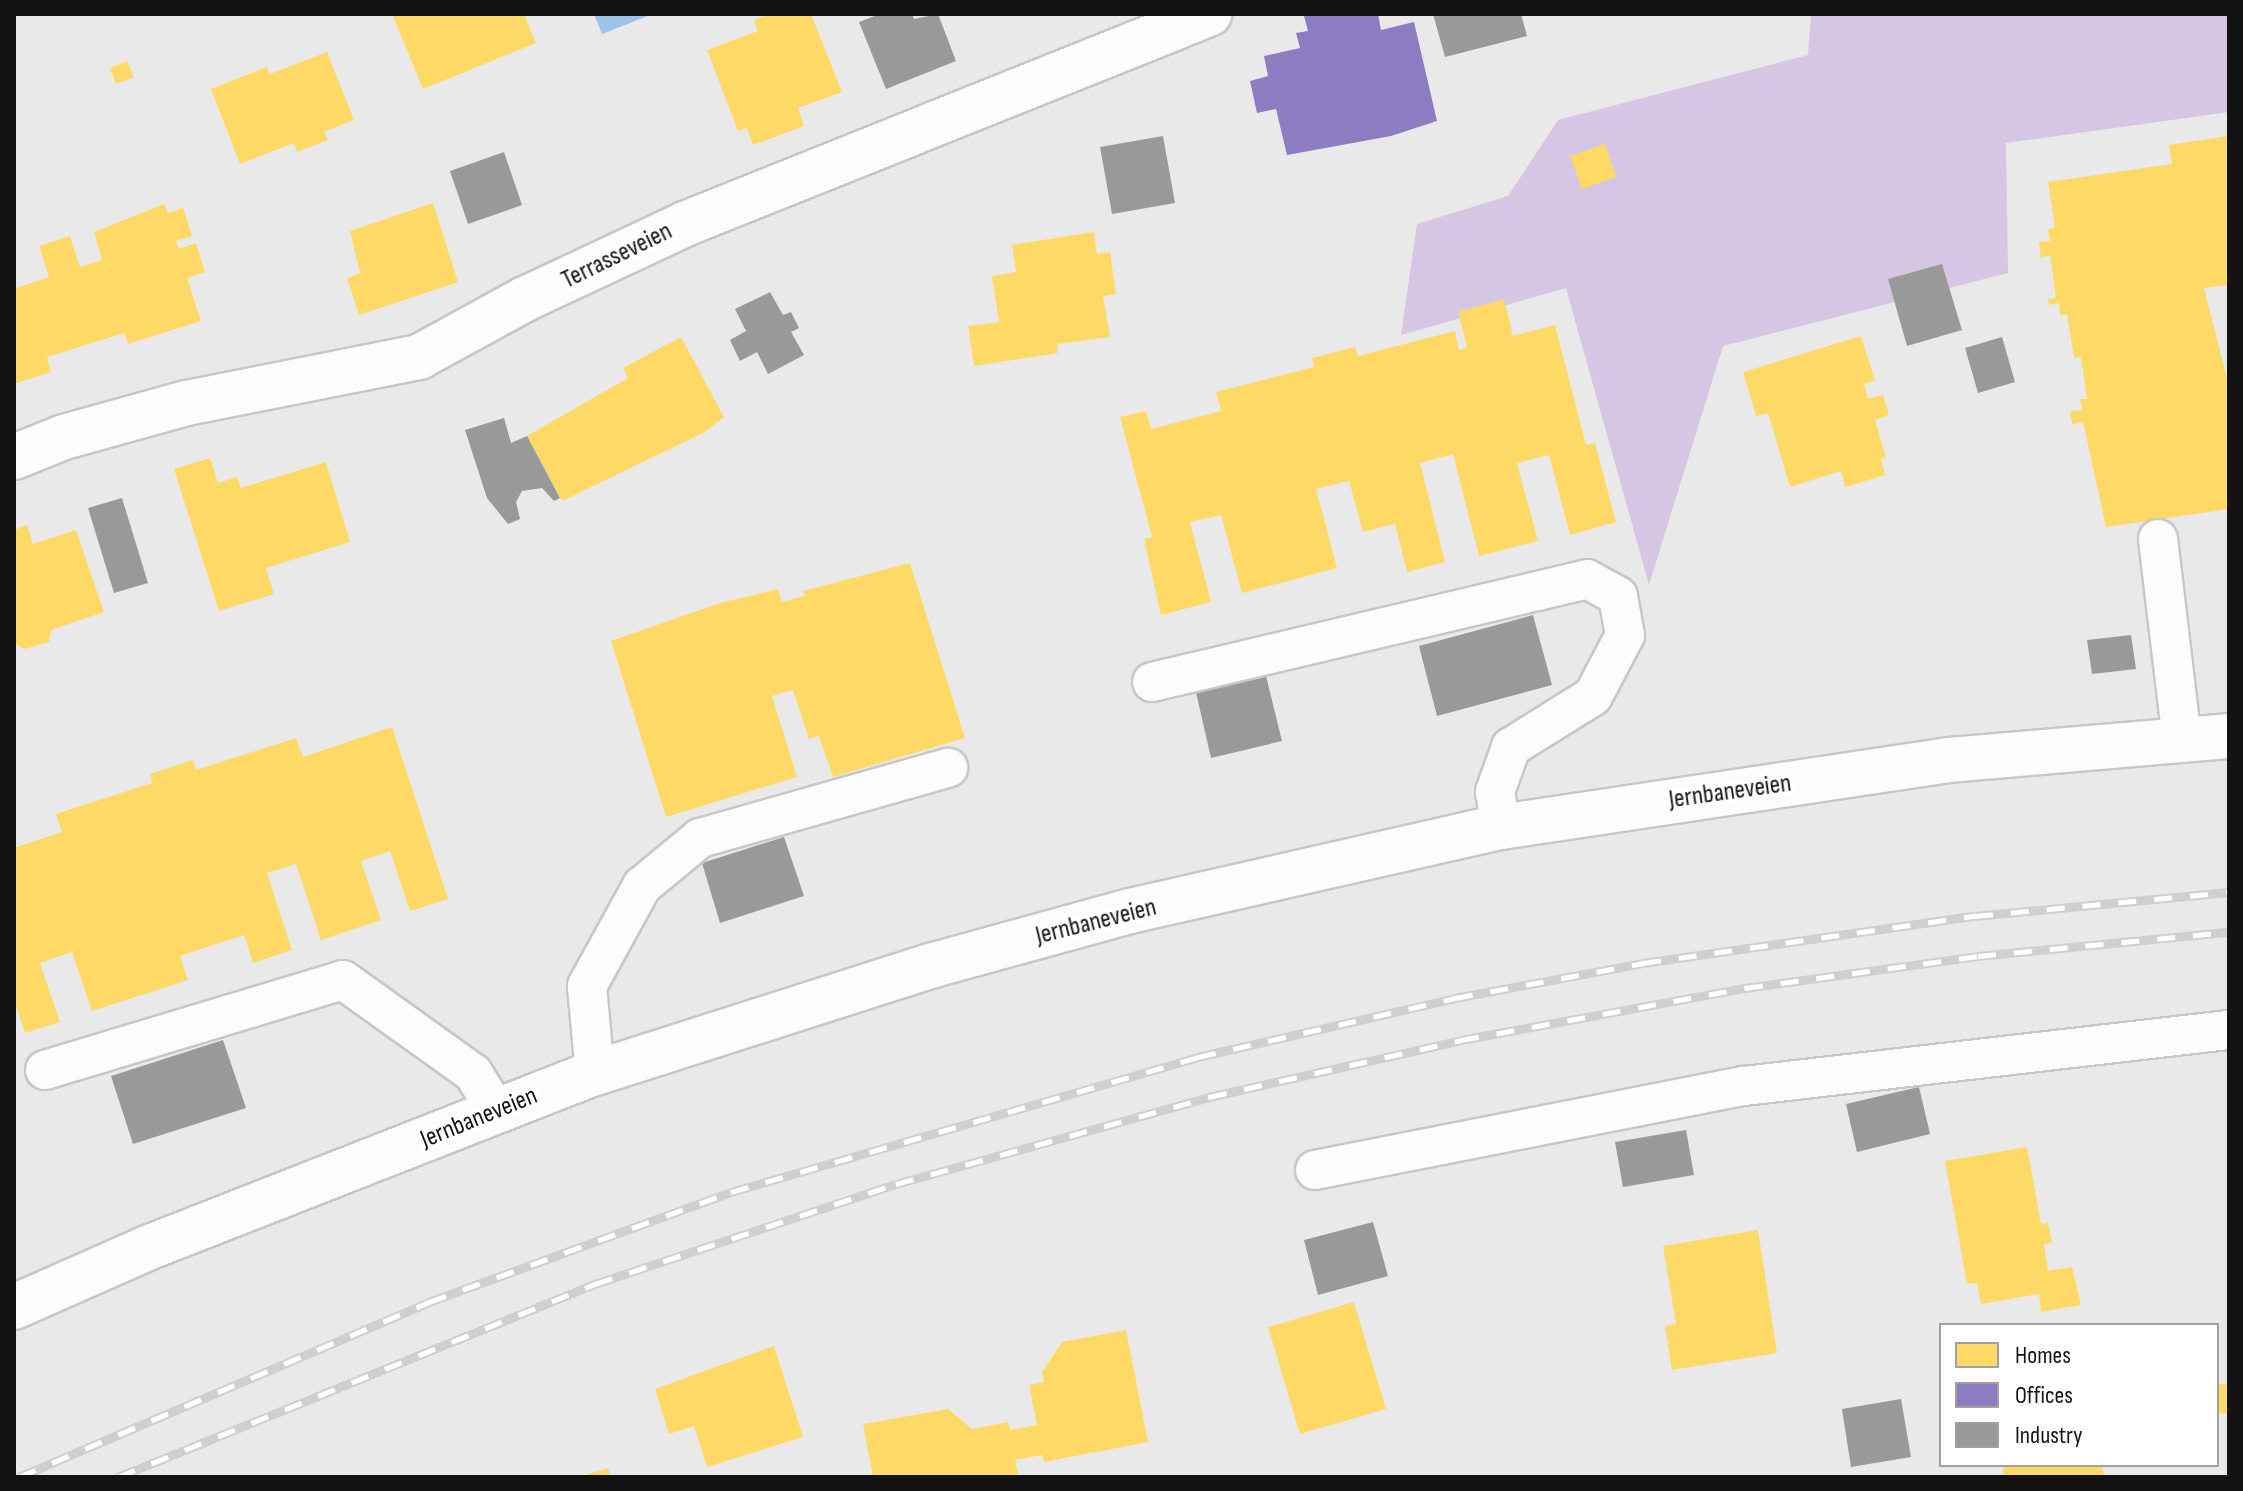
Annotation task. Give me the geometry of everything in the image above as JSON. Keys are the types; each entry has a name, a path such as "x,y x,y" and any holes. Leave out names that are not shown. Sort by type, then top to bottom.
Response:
{"street":[{"name":"Terrasseveien","path":"14,457 64,437 187,403 419,357 525,299 685,224 1209,14"},
{"name":"Jernbaneveien","path":"14,1307 150,1247 595,1073 930,966 1130,911 1501,827 1949,760 2229,736"}],"lane":[{"path":"2158,539 2182,739"},
{"path":"1152,682 1587,579 1618,596 1625,635 1593,696 1511,747 1495,792 1501,827"},
{"path":"595,1073 587,986 642,886 700,838 948,768"},
{"path":"45,1070 343,980 473,1073 496,1110"},
{"path":"1315,1170 1744,1086 2229,1030"}],"shaded area":[{"path":"1811,14 2229,14 2229,112 2006,143 2008,273 1723,346 1649,585 1566,288 1401,335 1417,224 1508,196 1558,120 1808,55"}],"water":[{"path":"594,14 653,14 602,34"}],"building: Homes":[{"path":"392,14 524,14 536,43 423,89"},
{"path":"770,14 811,14 842,92 798,108 804,126 753,145 747,128 738,131 707,50 758,31 754,20"},
{"path":"327,52 354,120 324,132 328,140 297,152 294,143 240,164 211,89 267,67 270,74"},
{"path":"127,61 134,77 116,84 110,68"},
{"path":"2229,136 2229,285 2204,288 2229,387 2229,509 2106,527 2083,422 2072,424 2070,411 2082,410 2080,399 2087,399 2081,357 2074,358 2067,314 2060,315 2059,303 2049,305 2048,299 2056,298 2050,255 2041,258 2039,242 2050,241 2048,230 2055,227 2048,182 2172,164 2169,145"},
{"path":"1605,144 1616,177 1582,189 1570,156"},
{"path":"433,203 458,282 359,315 347,278 360,273 350,231"},
{"path":"164,204 168,213 183,208 192,236 176,241 179,249 196,243 205,272 187,278 201,321 128,344 124,333 47,357 51,372 14,384 14,289 49,277 39,246 70,236 80,267 102,260 94,232"},
{"path":"1094,232 1097,254 1110,252 1116,294 1103,296 1110,337 1057,344 1058,353 974,366 968,326 999,322 992,276 1016,272 1012,245"},
{"path":"1504,299 1513,336 1555,325 1586,445 1595,443 1616,522 1570,535 1549,455 1517,463 1538,541 1479,556 1453,454 1420,463 1445,562 1407,572 1395,524 1363,532 1349,481 1316,489 1337,568 1242,593 1221,515 1190,522 1211,602 1161,615 1144,539 1152,537 1120,417 1146,411 1151,429 1221,411 1216,392 1314,367 1312,358 1355,347 1358,356 1455,331 1459,350 1467,347 1458,312"},
{"path":"1861,336 1875,380 1864,384 1868,399 1883,395 1889,415 1875,420 1886,457 1881,459 1885,475 1845,487 1841,471 1790,487 1768,413 1756,416 1743,372"},
{"path":"681,337 724,417 705,432 562,501 527,436 628,378 623,368"},
{"path":"210,458 218,483 237,477 241,488 326,462 350,542 266,568 274,594 219,611 174,469"},
{"path":"27,525 33,544 76,530 104,612 51,630 49,642 25,649 14,643 14,530"},
{"path":"910,563 965,738 833,777 819,736 809,739 793,690 772,696 797,777 666,817 611,641 720,603 778,589 782,602 804,596 803,591"},
{"path":"392,727 448,899 410,911 390,851 361,861 381,920 321,940 296,864 267,873 292,950 253,963 244,935 180,956 188,980 92,1011 72,952 40,963 60,1022 25,1033 14,999 14,848 62,832 56,814 152,783 150,774 193,760 196,770 296,738 303,757"},
{"path":"2027,1147 2041,1224 2048,1223 2052,1243 2044,1244 2048,1271 2072,1267 2081,1305 2041,1312 2039,1294 1981,1304 1977,1283 1967,1284 1945,1161"},
{"path":"1758,1230 1777,1353 1672,1370 1665,1326 1676,1324 1663,1246"},
{"path":"1354,1302 1386,1409 1300,1434 1268,1327"},
{"path":"1126,1330 1148,1442 1044,1462 1042,1455 1015,1460 1019,1477 873,1477 863,1424 948,1409 972,1429 1008,1422 1010,1430 1037,1425 1029,1385 1044,1382 1042,1372 1062,1342"},
{"path":"774,1346 803,1437 707,1467 694,1426 669,1434 655,1389"},
{"path":"2229,1383 2229,1413 2219,1414 2219,1385"},
{"path":"2002,1467 2102,1467 2104,1477 2004,1477"},
{"path":"608,1468 611,1477 582,1477 582,1476"}],"building: Offices":[{"path":"1378,14 1381,30 1414,22 1437,121 1391,136 1287,155 1276,109 1257,113 1250,81 1268,76 1264,56 1300,48 1296,33 1308,31 1304,16"}],"building: Industry":[{"path":"880,14 912,14 914,19 938,14 956,61 886,89 859,22"},
{"path":"1433,14 1521,14 1527,36 1445,57"},
{"path":"1163,136 1175,203 1112,214 1100,147"},
{"path":"504,152 522,205 468,224 450,171"},
{"path":"1942,264 1962,330 1907,346 1888,279"},
{"path":"770,292 783,315 791,312 799,328 791,332 804,355 768,374 757,352 740,361 730,340 746,331 735,309"},
{"path":"2002,337 2015,382 1978,393 1965,348"},
{"path":"504,418 511,443 527,436 560,498 554,501 542,488 522,491 516,502 520,519 508,524 487,498 465,430"},
{"path":"122,498 148,583 114,593 88,508"},
{"path":"1533,615 1552,685 1437,716 1419,646"},
{"path":"2131,635 2136,669 2092,674 2087,640"},
{"path":"1265,672 1282,741 1211,758 1195,688"},
{"path":"784,837 804,896 720,923 702,863"},
{"path":"223,1040 246,1108 133,1144 111,1076"},
{"path":"1919,1087 1930,1134 1857,1152 1846,1104"},
{"path":"1686,1130 1694,1175 1623,1187 1615,1142"},
{"path":"1373,1222 1388,1276 1318,1295 1304,1240"},
{"path":"1901,1399 1911,1457 1851,1467 1842,1409"}],"railway":[{"path":"19,1477 429,1302 731,1192 1198,1057 1455,998 1643,963 1975,916 2229,892"},
{"path":"118,1477 595,1284 896,1184 1209,1097 1461,1040 1745,988 1978,956 2229,932"}]}
